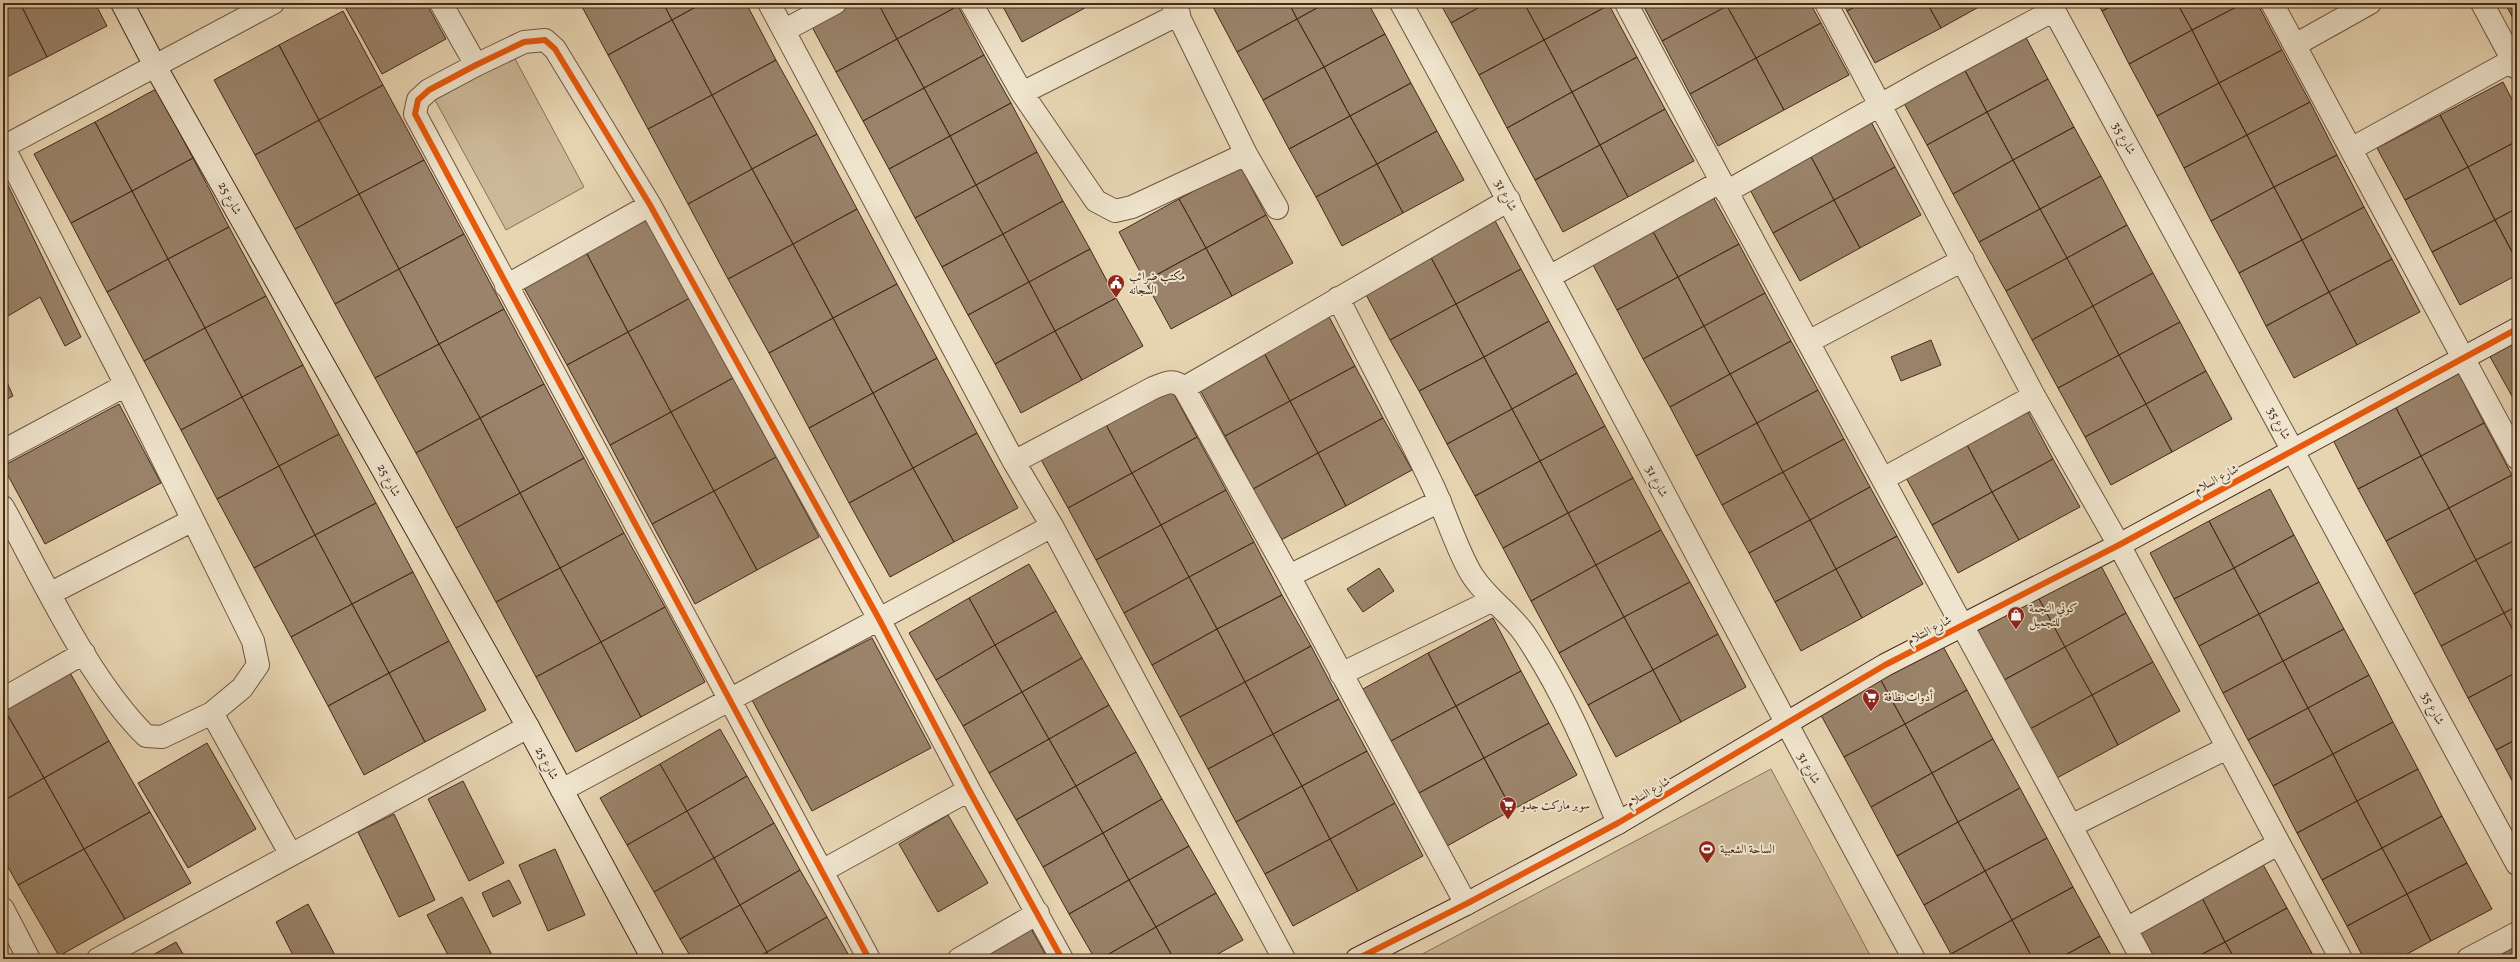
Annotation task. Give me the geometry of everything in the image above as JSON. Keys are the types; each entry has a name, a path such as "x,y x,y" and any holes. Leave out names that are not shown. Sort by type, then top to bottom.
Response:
{"street":[{"name":"شارع 25","path":"122,3 155,66 528,727 653,959"},
{"path":"3,507 84,653 129,720 146,736 162,737 212,713 242,688 258,665 253,641 126,385 3,147 272,3"},
{"path":"441,3 476,64"},
{"path":"769,3 1014,462 1052,526 1284,959"},
{"path":"784,30 835,3"},
{"path":"971,3 1022,93 1096,201 1115,210 1132,207 1246,154"},
{"name":"شارع 31","path":"1401,3 1509,200 1784,723 1914,959"},
{"path":"1626,3 1723,187 1963,624 2142,959"},
{"path":"1826,3 1882,106 2034,396 2118,545 2341,959"},
{"path":"2272,3 2517,458"},
{"path":"2295,45 2370,3"},
{"path":"2351,149 2515,64 2482,3"},
{"path":"1549,277 1882,106 2052,7"},
{"name":"شارع 35","path":"2052,7 2294,450 2517,864"},
{"path":"1022,93 1176,9 1246,154 1277,208"},
{"path":"869,959 506,286 415,114 418,100 429,90 476,64 524,42 545,40 555,50 650,205 879,619 968,790 1038,913 1062,959"},
{"path":"1184,388 1509,200"},
{"path":"506,286 650,205"},
{"path":"1808,342 1962,260"},
{"path":"1338,298 1440,501 1472,574 1491,601 1508,615 1526,635 1552,679 1587,751 1618,823"},
{"name":"شارع السلام","path":"1357,959 1466,904 1618,823 1784,723 1885,665 2118,545 2517,329"},
{"path":"1014,462 1153,388 1169,381 1177,382 1184,388 1289,576 1466,904"},
{"path":"3,451 126,385"},
{"path":"1883,479 2034,396"},
{"path":"1289,576 1440,501"},
{"path":"51,593 193,520"},
{"path":"562,790 1052,526"},
{"path":"1341,674 1491,601"},
{"path":"3,699 84,653"},
{"path":"212,713 291,854"},
{"path":"98,959 528,727"},
{"path":"2071,826 2227,748"},
{"path":"822,871 968,790"},
{"path":"2126,928 2278,844"},
{"path":"3,909 30,959"},
{"path":"959,959 1038,913"},
{"path":"2468,959 2517,933"}],"shaded area":[{"path":"514,57 584,187 506,230 435,100"},
{"name":"الساحة الشعبية","path":"1771,769 1872,959 1413,959"}],"building":[{"path":"3,3 20,3 47,57 3,79"},
{"path":"20,3 95,3 107,26 47,57"},
{"path":"343,3 426,3 446,39 382,74"},
{"path":"488,3 497,3 490,7"},
{"path":"580,3 663,3 672,20 608,55"},
{"path":"663,3 703,3 672,20"},
{"path":"703,3 746,3 776,60 712,95 672,20"},
{"path":"848,3 878,3 897,39 836,72 810,23"},
{"path":"878,3 956,3 958,6 897,39"},
{"path":"1001,3 1080,3 1083,9 1022,42"},
{"path":"1080,3 1093,3 1083,9"},
{"path":"1211,3 1289,3 1297,19 1237,52"},
{"path":"1289,3 1326,3 1297,19"},
{"path":"1326,3 1368,3 1385,34 1324,67 1297,19"},
{"path":"1440,3 1487,3 1451,23"},
{"path":"1487,3 1524,3 1544,40 1479,75 1451,23"},
{"path":"1524,3 1608,3 1609,5 1544,40"},
{"path":"1642,3 1725,3 1727,6 1662,41"},
{"path":"1733,3 1810,3 1821,23 1756,58 1727,6"},
{"path":"1843,3 1862,3 1847,11"},
{"path":"1862,3 1927,3 1941,28 1875,63 1847,11"},
{"path":"1927,3 1986,3 1941,28"},
{"path":"2097,3 2118,3 2102,11"},
{"path":"2118,3 2177,3 2192,30 2129,64 2102,11"},
{"path":"2177,3 2244,3 2192,30"},
{"path":"2244,3 2257,3 2282,50 2219,83 2192,30"},
{"path":"2505,3 2517,3 2517,26"},
{"path":"1609,5 1637,57 1572,92 1544,40"},
{"path":"958,6 984,55 924,88 897,39"},
{"path":"1727,6 1756,58 1690,94 1662,41"},
{"path":"343,11 383,85 319,120 279,45"},
{"path":"1297,19 1324,67 1263,100 1237,52"},
{"path":"672,20 712,95 648,129 608,55"},
{"path":"1821,23 1849,75 1784,110 1756,58"},
{"path":"2022,30 2048,79 1987,112 1961,63"},
{"path":"2192,30 2219,83 2157,116 2129,64"},
{"path":"1385,34 1411,83 1350,116 1324,67"},
{"path":"897,39 924,88 863,121 836,72"},
{"path":"1544,40 1572,92 1507,128 1479,75"},
{"path":"279,45 319,120 255,155 214,80"},
{"path":"2282,50 2310,102 2247,135 2219,83"},
{"path":"984,55 1011,103 950,136 924,88"},
{"path":"1637,57 1665,109 1600,145 1572,92"},
{"path":"1756,58 1784,110 1718,146 1690,94"},
{"path":"776,60 817,134 752,169 712,95"},
{"path":"1961,63 1987,112 1927,145 1900,96"},
{"path":"1324,67 1350,116 1289,149 1263,100"},
{"path":"2048,79 2074,127 2013,160 1987,112"},
{"path":"2503,82 2517,109 2517,141 2468,167 2440,115"},
{"path":"1411,83 1437,131 1377,164 1350,116"},
{"path":"2219,83 2247,135 2184,168 2157,116"},
{"path":"383,85 424,160 359,194 319,120"},
{"path":"924,88 950,136 889,169 863,121"},
{"path":"156,89 193,158 132,191 95,122"},
{"path":"1572,92 1600,145 1535,180 1507,128"},
{"path":"712,95 752,169 688,204 648,129"},
{"path":"2310,102 2337,155 2274,187 2247,135"},
{"path":"1011,103 1037,152 976,185 950,136"},
{"path":"1665,109 1694,161 1628,197 1600,145"},
{"path":"1987,112 2013,160 1953,194 1927,145"},
{"path":"2440,115 2468,167 2405,200 2377,148"},
{"path":"1350,116 1377,164 1316,197 1289,149"},
{"path":"1869,118 1895,167 1834,200 1808,151"},
{"path":"319,120 359,194 295,229 255,155"},
{"path":"95,122 132,191 71,223 34,154"},
{"path":"2074,127 2101,176 2040,209 2013,160"},
{"path":"1437,131 1464,180 1403,213 1377,164"},
{"path":"817,134 857,209 793,244 752,169"},
{"path":"2247,135 2274,187 2211,221 2184,168"},
{"path":"950,136 976,185 915,218 889,169"},
{"path":"2517,141 2517,208 2495,220 2468,167"},
{"path":"1600,145 1628,197 1563,232 1535,180"},
{"path":"1808,151 1834,200 1773,233 1747,184"},
{"path":"1037,152 1063,201 1003,234 976,185"},
{"path":"2337,155 2364,207 2302,240 2274,187"},
{"path":"193,158 229,227 168,259 132,191"},
{"path":"424,160 464,234 399,269 359,194"},
{"path":"2013,160 2040,209 1979,242 1953,194"},
{"path":"1377,164 1403,213 1342,246 1316,197"},
{"path":"1240,166 1266,215 1206,248 1179,199"},
{"path":"1895,167 1921,215 1860,248 1834,200"},
{"path":"2468,167 2495,220 2432,252 2405,200"},
{"path":"752,169 793,244 728,279 688,204"},
{"path":"3,175 81,337 65,346 40,297 3,319"},
{"path":"2101,176 2127,225 2067,258 2040,209"},
{"path":"976,185 1003,234 942,267 915,218"},
{"path":"2274,187 2302,240 2239,273 2211,221"},
{"path":"132,191 168,259 107,292 71,223"},
{"path":"359,194 399,269 335,304 295,229"},
{"path":"1712,195 1739,244 1678,277 1651,228"},
{"path":"1179,199 1206,248 1145,281 1119,232"},
{"path":"1834,200 1860,248 1800,281 1773,233"},
{"path":"1063,201 1090,249 1029,282 1003,234"},
{"path":"2364,207 2392,259 2329,292 2302,240"},
{"path":"2517,208 2517,261 2495,220"},
{"path":"857,209 897,284 833,318 793,244"},
{"path":"2040,209 2067,258 2006,291 1979,242"},
{"path":"1266,215 1293,263 1232,296 1206,248"},
{"path":"1493,217 1521,269 1456,304 1428,252"},
{"path":"647,219 690,298 628,332 586,252"},
{"path":"2495,220 2517,261 2517,275 2460,305 2432,252"},
{"path":"2127,225 2153,273 2093,306 2067,258"},
{"path":"229,227 266,296 205,328 168,259"},
{"path":"1651,228 1678,277 1617,310 1591,261"},
{"path":"464,234 504,309 439,344 399,269"},
{"path":"1003,234 1029,282 968,315 942,267"},
{"path":"2302,240 2329,292 2266,326 2239,273"},
{"path":"793,244 833,318 769,353 728,279"},
{"path":"1739,244 1765,293 1704,326 1678,277"},
{"path":"1206,248 1232,296 1171,329 1145,281"},
{"path":"1090,249 1116,298 1055,331 1029,282"},
{"path":"586,252 628,332 567,365 523,286"},
{"path":"1428,252 1456,304 1390,340 1362,287"},
{"path":"2067,258 2093,306 2032,340 2006,291"},
{"path":"168,259 205,328 144,361 107,292"},
{"path":"2392,259 2420,312 2357,345 2329,292"},
{"path":"399,269 439,344 375,378 335,304"},
{"path":"1521,269 1549,321 1484,357 1456,304"},
{"path":"2153,273 2180,322 2119,355 2093,306"},
{"path":"1678,277 1704,326 1643,359 1617,310"},
{"path":"1029,282 1055,331 995,364 968,315"},
{"path":"897,284 937,358 873,393 833,318"},
{"path":"2329,292 2357,345 2294,378 2266,326"},
{"path":"1765,293 1791,341 1730,374 1704,326"},
{"path":"266,296 303,365 242,397 205,328"},
{"path":"690,298 733,378 671,412 628,332"},
{"path":"1116,298 1143,346 1082,380 1055,331"},
{"path":"1456,304 1484,357 1419,391 1390,340"},
{"path":"2093,306 2119,355 2058,388 2032,340"},
{"path":"504,309 544,384 480,418 439,344"},
{"path":"1327,313 1355,366 1290,401 1262,349"},
{"path":"833,318 873,393 809,428 769,353"},
{"path":"1549,321 1577,373 1512,409 1484,357"},
{"path":"2180,322 2206,371 2146,404 2119,355"},
{"path":"1704,326 1730,374 1670,407 1643,359"},
{"path":"205,328 242,397 181,430 144,361"},
{"path":"1055,331 1082,380 1021,413 995,364"},
{"path":"628,332 671,412 610,445 567,365"},
{"path":"1931,340 1941,365 1901,381 1891,357"},
{"path":"2517,340 2517,405 2489,355"},
{"path":"1791,341 1818,390 1757,423 1730,374"},
{"path":"439,344 480,418 416,453 375,378"},
{"path":"1262,349 1290,401 1225,436 1197,384"},
{"path":"2119,355 2146,404 2085,437 2058,388"},
{"path":"1484,357 1512,409 1447,444 1419,391"},
{"path":"937,358 977,433 913,468 873,393"},
{"path":"303,365 339,434 279,466 242,397"},
{"path":"1355,366 1383,418 1318,453 1290,401"},
{"path":"2457,370 2484,423 2421,456 2394,404"},
{"path":"2206,371 2232,419 2172,452 2146,404"},
{"path":"3,373 13,396 3,401"},
{"path":"1577,373 1605,426 1540,461 1512,409"},
{"path":"1730,374 1757,423 1696,456 1670,407"},
{"path":"733,378 776,457 714,491 671,412"},
{"path":"544,384 584,458 520,493 480,418"},
{"path":"1169,385 1197,437 1132,473 1104,421"},
{"path":"1818,390 1844,439 1783,472 1757,423"},
{"path":"873,393 913,468 849,503 809,428"},
{"path":"242,397 279,466 217,499 181,430"},
{"path":"1290,401 1318,453 1253,489 1225,436"},
{"path":"119,404 161,483 45,544 3,466"},
{"path":"2146,404 2172,452 2111,485 2085,437"},
{"path":"2394,404 2421,456 2358,489 2331,436"},
{"path":"1512,409 1540,461 1475,496 1447,444"},
{"path":"2027,410 2053,459 1992,492 1966,443"},
{"path":"671,412 714,491 652,524 610,445"},
{"path":"480,418 520,493 456,528 416,453"},
{"path":"1383,418 1412,470 1346,506 1318,453"},
{"path":"1104,421 1132,473 1068,508 1039,456"},
{"path":"1757,423 1783,472 1722,505 1696,456"},
{"path":"2484,423 2512,475 2449,508 2421,456"},
{"path":"1605,426 1633,478 1568,513 1540,461"},
{"path":"977,433 1018,508 954,542 913,468"},
{"path":"339,434 376,503 315,535 279,466"},
{"path":"1197,437 1226,490 1161,525 1132,473"},
{"path":"1844,439 1870,487 1810,520 1783,472"},
{"path":"1966,443 1992,492 1932,525 1905,476"},
{"path":"1318,453 1346,506 1281,540 1253,489"},
{"path":"2421,456 2449,508 2386,541 2358,489"},
{"path":"776,457 819,537 757,570 714,491"},
{"path":"584,458 624,533 560,568 520,493"},
{"path":"2053,459 2080,507 2019,540 1992,492"},
{"path":"1540,461 1568,513 1503,548 1475,496"},
{"path":"279,466 315,535 254,568 217,499"},
{"path":"913,468 954,542 890,577 849,503"},
{"path":"1783,472 1810,520 1749,553 1722,505"},
{"path":"1132,473 1161,525 1096,560 1068,508"},
{"path":"2512,475 2517,485 2517,539 2476,560 2449,508"},
{"path":"1633,478 1661,530 1596,565 1568,513"},
{"path":"1870,487 1897,536 1836,569 1810,520"},
{"path":"2270,489 2294,535 2234,568 2209,521"},
{"path":"1226,490 1254,542 1189,577 1161,525"},
{"path":"714,491 757,570 695,604 652,524"},
{"path":"1992,492 2019,540 1958,573 1932,525"},
{"path":"520,493 560,568 496,602 456,528"},
{"path":"376,503 413,572 352,604 315,535"},
{"path":"2449,508 2476,560 2414,594 2386,541"},
{"path":"1568,513 1596,565 1531,601 1503,548"},
{"path":"1810,520 1836,569 1775,602 1749,553"},
{"path":"2209,521 2234,568 2174,599 2150,553"},
{"path":"1161,525 1189,577 1124,613 1096,560"},
{"path":"1661,530 1690,582 1624,617 1596,565"},
{"path":"624,533 665,607 601,642 560,568"},
{"path":"315,535 352,604 291,637 254,568"},
{"path":"2294,535 2319,582 2259,614 2234,568"},
{"path":"1897,536 1923,584 1862,618 1836,569"},
{"path":"2517,539 2517,606 2504,613 2476,560"},
{"path":"1254,542 1282,595 1217,629 1189,577"},
{"path":"2476,560 2504,613 2441,646 2414,594"},
{"path":"1029,564 1056,611 995,645 969,598"},
{"path":"2100,564 2126,613 2065,647 2038,597"},
{"path":"1596,565 1624,617 1559,653 1531,601"},
{"path":"560,568 601,642 536,677 496,602"},
{"path":"1379,568 1394,591 1363,612 1347,589"},
{"path":"2234,568 2259,614 2199,646 2174,599"},
{"path":"1836,569 1862,618 1801,651 1775,602"},
{"path":"413,572 449,641 389,673 352,604"},
{"path":"1189,577 1217,629 1152,665 1124,613"},
{"path":"1690,582 1718,634 1653,670 1624,617"},
{"path":"2319,582 2344,629 2283,661 2259,614"},
{"path":"1282,595 1311,646 1245,682 1217,629"},
{"path":"2038,597 2065,647 2004,680 1977,631"},
{"path":"969,598 995,645 936,680 909,633"},
{"path":"352,604 389,673 328,706 291,637"},
{"path":"2517,606 2517,638 2504,613"},
{"path":"665,607 705,682 641,717 601,642"},
{"path":"1056,611 1082,658 1022,692 995,645"},
{"path":"2126,613 2153,662 2092,695 2065,647"},
{"path":"2504,613 2517,638 2517,672 2468,698 2441,646"},
{"path":"2259,614 2283,661 2223,693 2199,646"},
{"path":"1624,617 1653,670 1588,705 1559,653"},
{"path":"1493,618 1521,671 1456,706 1428,653"},
{"path":"1217,629 1245,682 1180,717 1152,665"},
{"path":"2344,629 2369,675 2308,708 2283,661"},
{"path":"1718,634 1746,687 1681,722 1653,670"},
{"path":"872,638 931,748 812,811 752,700"},
{"path":"449,641 486,710 425,742 389,673"},
{"path":"1940,641 1967,690 1905,724 1878,675"},
{"path":"601,642 641,717 576,752 536,677"},
{"path":"995,645 1022,692 963,726 936,680"},
{"path":"1311,646 1339,699 1273,734 1245,682"},
{"path":"2065,647 2092,695 2030,729 2004,680"},
{"path":"1428,653 1456,706 1391,741 1363,689"},
{"path":"1082,658 1109,705 1049,739 1022,692"},
{"path":"2283,661 2308,708 2248,740 2223,693"},
{"path":"2153,662 2180,711 2118,745 2092,695"},
{"path":"1653,670 1681,722 1616,757 1588,705"},
{"path":"69,671 109,741 44,778 3,707"},
{"path":"1521,671 1549,723 1484,758 1456,706"},
{"path":"2517,672 2517,739 2496,750 2468,698"},
{"path":"389,673 425,742 364,775 328,706"},
{"path":"1878,675 1905,724 1844,757 1817,708"},
{"path":"2369,675 2393,722 2333,754 2308,708"},
{"path":"1245,682 1273,734 1208,769 1180,717"},
{"path":"1967,690 1993,739 1932,773 1905,724"},
{"path":"1022,692 1049,739 989,773 963,726"},
{"path":"2092,695 2118,745 2057,778 2030,729"},
{"path":"1339,699 1367,751 1302,786 1273,734"},
{"path":"1109,705 1136,752 1076,786 1049,739"},
{"path":"1456,706 1484,758 1419,793 1391,741"},
{"path":"3,707 44,778 3,801"},
{"path":"2308,708 2333,754 2273,786 2248,740"},
{"path":"2393,722 2418,769 2357,801 2333,754"},
{"path":"1549,723 1577,775 1512,810 1484,758"},
{"path":"1905,724 1932,773 1871,807 1844,757"},
{"path":"720,729 747,776 687,811 660,764"},
{"path":"1273,734 1302,786 1236,822 1208,769"},
{"path":"1049,739 1076,786 1016,820 989,773"},
{"path":"1993,739 2020,788 1958,822 1932,773"},
{"path":"2517,739 2517,790 2496,750"},
{"path":"109,741 150,812 84,849 44,778"},
{"path":"207,743 256,829 188,868 138,783"},
{"path":"1367,751 1395,803 1330,839 1302,786"},
{"path":"1136,752 1162,799 1103,833 1076,786"},
{"path":"2333,754 2357,801 2297,833 2273,786"},
{"path":"1484,758 1512,810 1447,846 1419,793"},
{"path":"660,764 687,811 627,845 600,798"},
{"path":"2418,769 2442,816 2382,848 2357,801"},
{"path":"1932,773 1958,822 1897,856 1871,807"},
{"path":"747,776 774,823 714,858 687,811"},
{"path":"44,778 84,849 18,885 3,858 3,801"},
{"path":"463,781 504,863 469,881 428,799"},
{"path":"1076,786 1103,833 1043,867 1016,820"},
{"path":"1302,786 1330,839 1265,874 1236,822"},
{"path":"2020,788 2047,838 1985,871 1958,822"},
{"path":"1162,799 1189,846 1129,880 1103,833"},
{"path":"2357,801 2382,848 2322,880 2297,833"},
{"path":"1395,803 1423,856 1358,891 1330,839"},
{"path":"687,811 714,858 654,892 627,845"},
{"path":"150,812 191,883 125,919 84,849"},
{"path":"394,814 435,900 399,917 358,832"},
{"path":"948,815 988,883 938,912 899,844"},
{"path":"2442,816 2467,863 2407,894 2382,848"},
{"path":"1958,822 1985,871 1924,905 1897,856"},
{"path":"774,823 800,870 740,905 714,858"},
{"path":"1103,833 1129,880 1069,914 1043,867"},
{"path":"2047,838 2073,887 2012,920 1985,871"},
{"path":"1330,839 1358,891 1293,926 1265,874"},
{"path":"1189,846 1216,893 1156,927 1129,880"},
{"path":"2382,848 2407,894 2347,926 2322,880"},
{"path":"84,849 125,919 59,956 18,885"},
{"path":"555,849 585,915 548,931 519,865"},
{"path":"714,858 740,905 680,939 654,892"},
{"path":"2260,859 2287,908 2225,942 2199,892"},
{"path":"2467,863 2492,909 2431,941 2407,894"},
{"path":"800,870 827,917 767,952 740,905"},
{"path":"1985,871 2012,920 1951,954 1924,905"},
{"path":"509,880 521,903 493,917 482,893"},
{"path":"1129,880 1156,927 1100,959 1095,959 1069,914"},
{"path":"2073,887 2100,936 2058,959 2033,959 2012,920"},
{"path":"2199,892 2225,942 2193,959 2155,959 2137,926"},
{"path":"1216,893 1243,940 1209,959 1174,959 1156,927"},
{"path":"2407,894 2431,941 2398,959 2364,959 2347,926"},
{"path":"462,897 494,959 450,959 427,915"},
{"path":"308,904 337,959 295,959 276,922"},
{"path":"740,905 767,952 754,959 692,959 680,939"},
{"path":"2287,908 2314,957 2309,959 2235,959 2225,942"},
{"path":"827,917 851,959 771,959 767,952"},
{"path":"2012,920 2033,959 1953,959 1951,954"},
{"path":"1030,927 1048,959 975,959"},
{"path":"1156,927 1174,959 1100,959"},
{"path":"2100,936 2113,959 2058,959"},
{"path":"2517,938 2517,959 2478,959"},
{"path":"176,942 186,959 153,959 151,956"},
{"path":"2225,942 2235,959 2193,959"},
{"path":"767,952 771,959 754,959"}],"cycle path":[{"path":"869,959 415,114 418,100 429,90 524,42 545,40 555,49 650,205 879,619 969,790 1062,959"},
{"path":"1357,959 1466,904 1618,823 1885,665 2119,545 2517,329"}],"place":[{"name":"مكتب ضرائب السجانه","path":"1116,298"},
{"name":"كوني النجمة للتجميل","path":"2016,630"},
{"name":"أدوات نظافة","path":"1871,712"},
{"name":"سوبر ماركت جدو","path":"1508,820"},
{"name":"الساحة الشعبية","path":"1707,864"}]}
